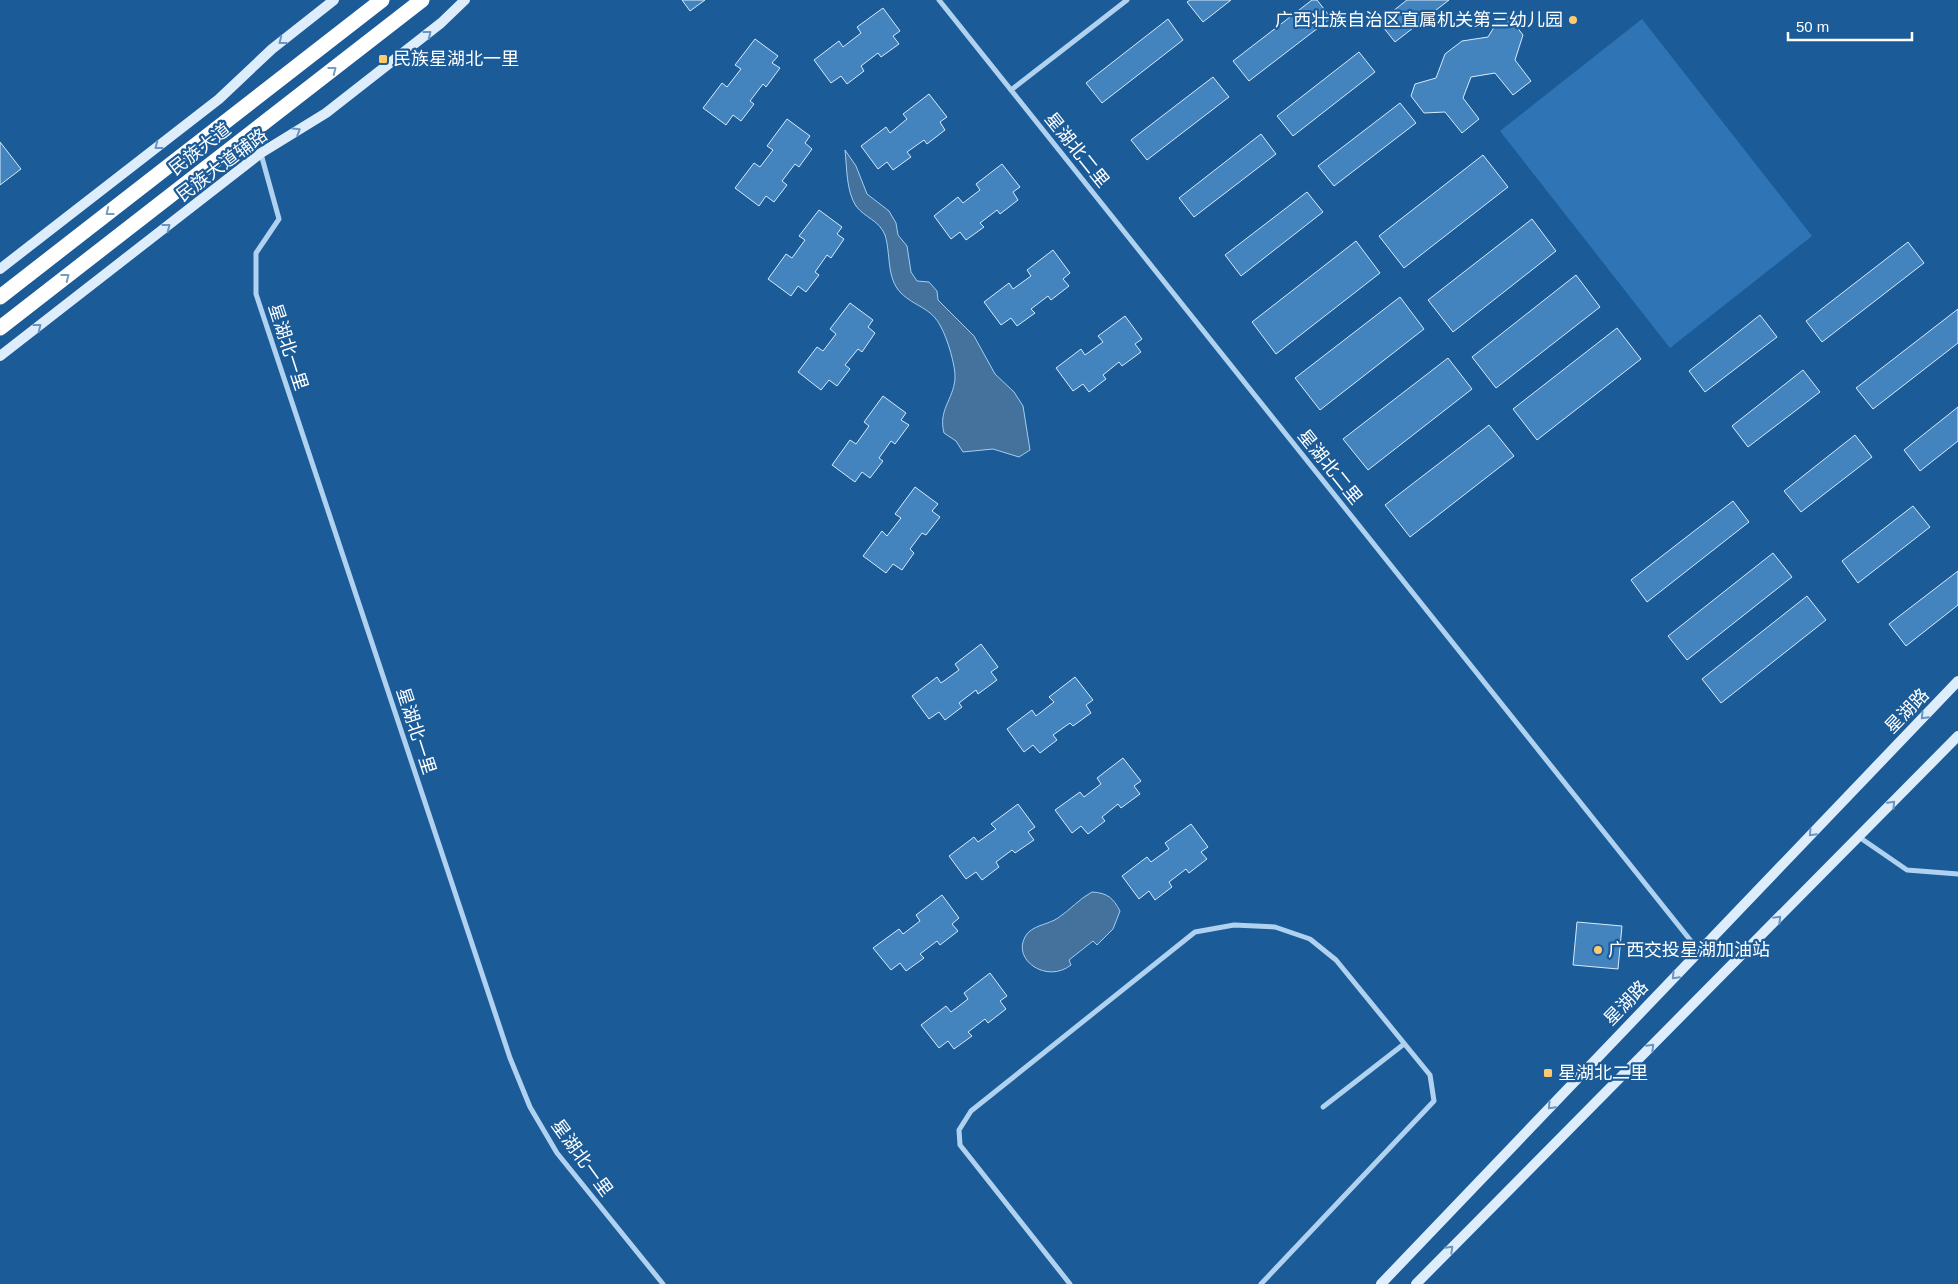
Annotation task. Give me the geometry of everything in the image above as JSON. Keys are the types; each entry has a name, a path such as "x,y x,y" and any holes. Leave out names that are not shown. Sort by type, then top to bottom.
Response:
{"highway":[{"name":"民族大道","path":"0,297 382,0"},
{"name":"民族大道","path":"0,328 422,0"}],"main road":[{"path":"0,269 219,99 272,49 334,0"},
{"name":"民族大道辅路","path":"0,356 261,154 326,113 441,23 464,0"},
{"name":"星湖路","path":"1381,1284 1958,681"},
{"path":"1416,1284 1958,736"}],"street":[{"name":"星湖北二里","path":"939,0 1699,951"},
{"path":"1011,90 1127,0"},
{"name":"星湖北一里","path":"261,154 279,219 256,253 256,294 510,1058 530,1107 557,1153 663,1284"},
{"path":"1859,838 1907,870 1958,874"},
{"path":"1070,1284 960,1145 959,1130 971,1111 978,1105 1195,932 1234,925 1275,928 1310,938 1336,960 1430,1075 1434,1101 1261,1284"},
{"path":"1323,1107 1404,1044"}],"shaded area":[{"path":"1642,19 1812,236 1670,348 1500,131"},
{"path":"845,150 856,166 867,194 889,211 896,223 898,235 907,246 911,272 917,281 929,282 937,291 938,300 974,336 995,374 1014,392 1023,406 1030,450 1019,457 993,449 963,452 956,441 944,433 944,411 955,379 953,360 948,345 937,320 928,311 906,298 896,287 891,273 885,235 876,222 856,206 850,193"},
{"path":"1092,892 1106,895 1120,911 1113,929 1097,945 1093,941 1069,960 1071,965 1062,970 1042,971 1034,967 1023,954 1022,946 1028,933 1058,918"}],"building":[{"path":"682,0 705,0 690,11"},
{"path":"1190,0 1231,0 1203,22 1187,2"},
{"path":"1312,0 1317,0 1331,18 1249,81 1233,61"},
{"path":"1407,0 1449,0 1395,42 1379,22"},
{"path":"883,8 900,31 893,36 899,44 881,57 878,53 861,66 864,71 847,84 841,76 831,83 814,60 839,41 843,47 861,33 857,27"},
{"path":"1509,17 1523,35 1515,60 1531,81 1513,95 1495,73 1471,77 1463,98 1479,119 1462,133 1445,112 1424,113 1411,96 1415,84 1436,78 1445,54 1462,41 1488,37 1499,19"},
{"path":"1168,19 1183,40 1102,103 1086,83"},
{"path":"755,39 778,56 772,63 780,68 766,87 763,84 750,101 754,104 741,121 733,115 726,125 703,108 722,83 727,87 741,69 735,65"},
{"path":"1359,52 1375,72 1293,136 1277,116"},
{"path":"1213,77 1229,97 1147,160 1131,140"},
{"path":"929,94 947,117 940,122 945,130 927,144 924,140 907,152 911,157 893,170 887,162 878,169 861,146 886,127 890,133 907,119 903,114"},
{"path":"1400,103 1416,123 1334,186 1318,166"},
{"path":"787,119 810,136 805,143 812,149 799,167 795,164 782,181 787,185 774,202 766,196 759,206 735,188 754,163 760,167 773,150 767,146"},
{"path":"1261,134 1276,154 1194,217 1179,198"},
{"path":"0,142 21,169 0,185"},
{"path":"1483,155 1508,187 1404,268 1379,236"},
{"path":"1002,164 1020,187 1013,192 1018,200 1000,214 997,210 980,223 984,227 966,240 960,232 951,239 934,216 958,197 963,203 980,190 976,184"},
{"path":"1307,192 1323,212 1241,276 1225,255"},
{"path":"819,210 842,227 837,234 844,239 831,258 827,255 815,272 819,275 806,292 798,286 791,296 768,279 786,254 792,258 805,240 799,236"},
{"path":"1532,219 1556,251 1453,332 1428,300"},
{"path":"1356,241 1380,273 1276,354 1252,322"},
{"path":"1908,242 1924,263 1822,342 1806,321"},
{"path":"1053,250 1070,273 1063,279 1069,286 1051,300 1048,296 1031,309 1035,313 1017,326 1011,318 1001,325 984,302 1009,283 1013,289 1031,276 1027,270"},
{"path":"1576,275 1600,307 1496,388 1472,357"},
{"path":"1400,297 1424,329 1320,410 1295,378"},
{"path":"850,303 873,320 868,327 875,333 862,352 858,349 845,365 850,369 837,386 829,380 821,390 798,372 817,347 823,351 836,334 830,329"},
{"path":"1958,309 1958,343 1873,409 1856,388"},
{"path":"1760,315 1777,337 1705,392 1689,371"},
{"path":"1125,316 1142,339 1135,344 1141,352 1122,366 1119,362 1103,375 1106,379 1089,392 1083,384 1073,391 1056,368 1081,349 1085,355 1103,342 1098,336"},
{"path":"1617,328 1641,359 1537,440 1513,409"},
{"path":"1448,358 1472,389 1368,470 1343,439"},
{"path":"1803,370 1820,392 1748,447 1732,426"},
{"path":"883,396 906,413 901,420 909,425 895,444 891,441 879,458 883,461 870,478 862,472 855,482 832,465 850,440 856,444 869,426 864,422"},
{"path":"1958,407 1958,441 1920,471 1904,450"},
{"path":"1489,425 1514,456 1410,537 1385,505"},
{"path":"1855,435 1872,457 1801,512 1784,491"},
{"path":"915,487 938,504 932,511 940,517 926,535 922,533 910,549 914,553 902,570 893,564 886,573 863,556 882,531 887,536 901,518 895,514"},
{"path":"1733,501 1749,522 1647,602 1631,580"},
{"path":"1913,506 1930,527 1858,583 1842,561"},
{"path":"1773,553 1792,577 1687,660 1668,636"},
{"path":"1958,571 1958,605 1906,646 1889,624"},
{"path":"1807,596 1826,620 1721,703 1702,679"},
{"path":"981,644 998,667 991,672 997,680 978,694 976,690 959,703 962,707 945,720 939,712 929,719 912,696 937,677 941,683 959,670 955,664"},
{"path":"1075,677 1093,700 1086,705 1091,713 1073,726 1070,723 1053,735 1057,740 1040,753 1033,745 1024,752 1007,729 1032,710 1036,716 1054,702 1049,697"},
{"path":"1123,758 1141,781 1134,786 1140,794 1121,808 1118,804 1102,817 1105,821 1088,834 1081,826 1072,833 1055,810 1080,792 1084,797 1101,784 1097,778"},
{"path":"1018,804 1035,827 1028,832 1034,840 1015,853 1012,850 996,862 999,867 982,880 976,872 966,879 949,856 974,837 978,842 996,829 991,824"},
{"path":"1191,824 1208,847 1201,852 1207,859 1189,873 1186,869 1169,882 1172,887 1155,900 1149,891 1139,899 1122,876 1147,857 1151,862 1169,849 1165,843"},
{"path":"942,895 959,918 952,924 958,931 940,945 937,941 920,954 924,958 906,971 900,963 891,970 873,948 899,929 903,934 920,921 916,915"},
{"path":"1577,922 1622,926 1618,969 1573,965"},
{"path":"990,973 1007,996 1000,1001 1006,1009 988,1023 985,1019 968,1032 972,1036 954,1049 948,1041 939,1048 921,1025 946,1006 951,1012 968,999 964,993"}],"place":[{"name":"广西壮族自治区直属机关第三幼儿园","path":"1573,20"},
{"name":"民族星湖北一里","path":"383,59"},
{"name":"广西交投星湖加油站","path":"1598,950"},
{"name":"星湖北二里","path":"1548,1073"}]}
